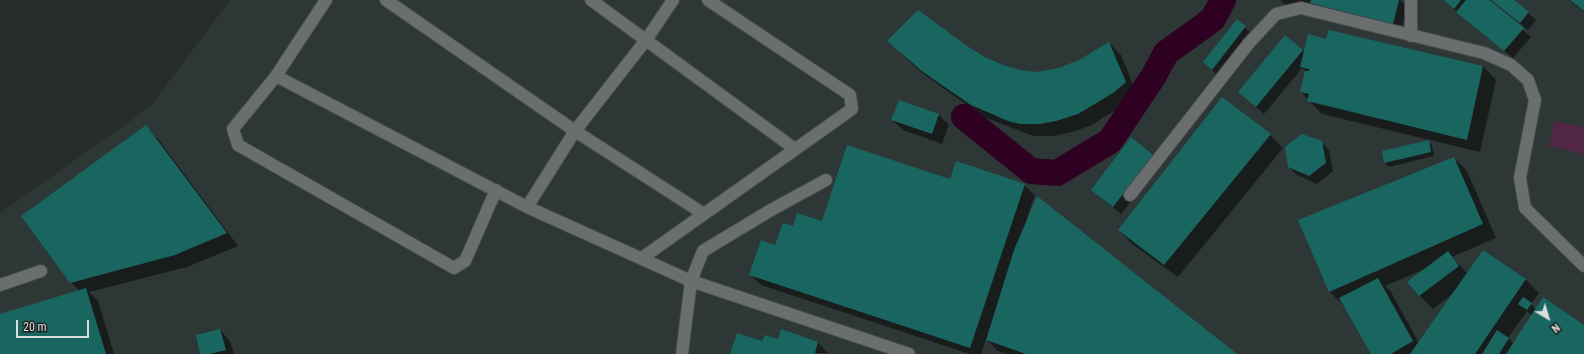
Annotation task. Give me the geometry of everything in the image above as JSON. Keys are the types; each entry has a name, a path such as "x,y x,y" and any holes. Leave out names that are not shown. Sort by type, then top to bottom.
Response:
{"lane":[{"path":"326,0 276,76 233,129 238,145 454,268 465,261 496,190"},
{"path":"386,0 575,131 704,214"},
{"path":"591,0 795,149"},
{"path":"527,206 575,131 646,40 673,0"},
{"path":"642,258 852,109 850,95 708,0"},
{"path":"1411,0 1411,36"},
{"path":"1130,195 1249,43 1276,14 1301,8 1484,53 1511,65 1528,80 1535,100 1520,178 1525,208 1584,266"},
{"path":"276,76 527,206 691,281 909,354"},
{"path":"682,354 691,281 703,251 771,210 826,180"},
{"path":"0,285 41,271"}],"shaded area":[{"path":"230,0 1584,0 1584,354 0,354 0,213 150,107"},
{"path":"1555,121 1584,127 1584,154 1549,146"}],"building":[{"path":"1311,0 1399,0 1393,24 1310,3"},
{"path":"1443,0 1461,0 1454,9"},
{"path":"1466,0 1489,0 1524,28 1504,51 1456,12"},
{"path":"1491,0 1514,0 1529,12 1520,23"},
{"path":"1570,0 1584,0 1584,11"},
{"path":"918,10 970,48 985,57 1003,65 1021,70 1036,72 1059,68 1079,60 1109,42 1126,82 1113,93 1078,114 1040,124 1020,124 1008,121 971,105 923,72 887,41"},
{"path":"1237,19 1246,26 1212,70 1203,62"},
{"path":"1329,30 1483,66 1467,140 1307,101 1309,94 1300,92 1305,71 1309,71 1309,69 1300,67 1308,34 1326,39"},
{"path":"1285,35 1303,50 1256,107 1238,92"},
{"path":"1222,97 1271,134 1164,265 1118,230"},
{"path":"899,100 939,114 932,134 891,120"},
{"path":"146,125 227,233 175,255 70,283 21,216"},
{"path":"1302,134 1322,141 1326,163 1309,176 1288,167 1285,147"},
{"path":"1131,137 1153,155 1113,207 1091,190"},
{"path":"1429,140 1431,152 1384,163 1382,151"},
{"path":"847,145 950,179 956,161 1025,184 970,348 749,275 761,240 775,245 783,223 793,226 797,213 822,221"},
{"path":"1454,157 1483,224 1329,292 1298,220"},
{"path":"1037,196 1237,354 1026,354 986,340 1014,250"},
{"path":"1483,250 1526,279 1475,354 1410,354"},
{"path":"1448,251 1459,266 1419,296 1407,282"},
{"path":"1378,278 1413,341 1391,354 1371,354 1339,298"},
{"path":"86,288 106,354 0,354 0,314"},
{"path":"1523,297 1532,303 1527,310 1518,304"},
{"path":"1543,297 1584,325 1584,354 1506,354"},
{"path":"220,329 226,350 210,354 200,354 196,335"},
{"path":"781,329 818,342 815,353 818,354 730,354 737,333 762,341 765,335 778,339"},
{"path":"1497,330 1509,338 1499,354 1482,354"}],"waterway":[{"path":"964,117 1031,171 1057,173 1110,141 1153,77 1166,53 1213,19 1223,0"}]}
